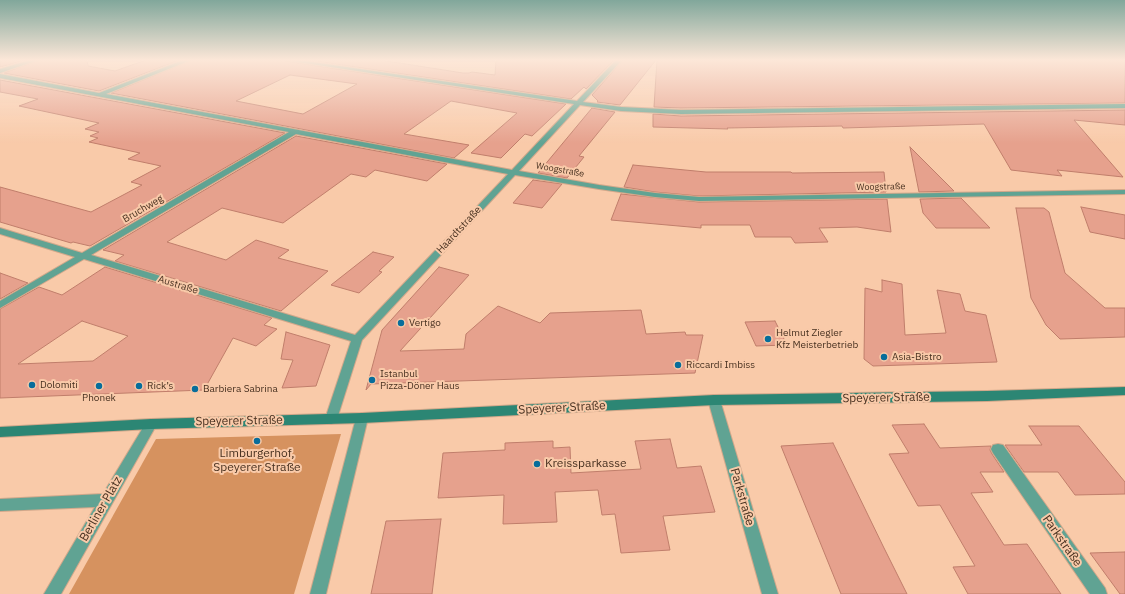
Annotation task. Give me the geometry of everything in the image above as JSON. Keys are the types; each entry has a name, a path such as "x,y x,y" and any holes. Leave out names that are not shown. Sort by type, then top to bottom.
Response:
{"street":[{"name":"Woogstraße","path":"61,88 512,172 599,187 699,199 1125,192"},
{"path":"99,95 118,88"},
{"path":"476,88 621,108 680,112 1125,106"},
{"name":"Haardtstraße","path":"331,419 357,339 512,172 594,88"},
{"name":"Bruchweg","path":"0,305 296,131"},
{"name":"Austraße","path":"0,231 357,339"},
{"name":"Speyerer Straße","path":"0,432 151,424 362,418 714,400 987,396 1125,391"},
{"name":"Parkstraße","path":"714,400 770,594"},
{"path":"318,594 362,418"},
{"name":"Berliner Platz","path":"52,594 151,424"},
{"name":"Parkstraße","path":"998,449 1099,594"},
{"path":"0,505 106,500"}],"shaded area":[{"path":"341,434 294,594 69,594 156,439"}],"building":[{"path":"0,88 42,88 285,133 90,246 73,242 71,243 0,222 0,187 91,212 142,185 131,182 161,166 128,159 140,153 89,142 98,138 90,136 99,132 85,129 99,123 19,106 38,99 0,92"},
{"path":"82,88 107,88 99,91"},
{"path":"124,88 264,88 236,101 303,114 350,88 460,88 566,104 532,136 525,134 501,158 471,153 517,113 451,101 404,134 469,145 454,158 111,93"},
{"path":"495,88 583,88 571,99"},
{"path":"598,88 634,88 620,105 597,102 598,101 592,95"},
{"path":"655,88 1125,88 1125,103 681,108 654,107"},
{"path":"592,108 615,112 579,156 584,157 567,178 538,173"},
{"path":"1125,110 1125,125 1074,120 1123,177 1057,170 1062,176 1011,170 984,124 843,128 842,126 727,128 728,129 653,127 653,114 681,116"},
{"path":"296,136 447,164 427,181 375,170 366,177 351,174 283,223 222,208 167,242 226,260 256,240 289,250 278,258 328,271 281,311 115,261 124,255 103,250"},
{"path":"910,147 954,191 919,192"},
{"path":"633,165 706,172 884,172 886,192 699,196 655,192 624,187"},
{"path":"533,180 562,184 542,208 513,203"},
{"path":"621,194 699,202 887,199 891,232 857,227 819,228 828,242 795,243 791,237 755,237 750,225 701,225 701,228 611,220"},
{"path":"961,198 990,228 936,228 923,213 920,199"},
{"path":"1081,207 1125,215 1125,239 1090,232"},
{"path":"1016,208 1044,208 1049,212 1065,273 1105,308 1125,308 1125,337 1060,339 1046,325 1031,298"},
{"path":"373,252 394,257 379,271 382,272 359,293 331,285"},
{"path":"105,267 272,318 264,325 277,329 256,346 233,338 204,390 0,398 0,309 39,287 62,295","holes":["82,321 128,336 93,361 18,364"]},
{"path":"439,267 469,275 400,351 464,349 466,334 498,306 540,323 550,313 641,310 646,334 685,332 686,335 703,335 695,373 371,384 366,390 382,330"},
{"path":"0,273 28,283 0,299"},
{"path":"882,280 902,284 905,335 946,333 937,290 960,294 965,311 986,315 997,362 873,366 864,359 865,288 882,292"},
{"name":"Helmut Ziegler Kfz Meisterbetrieb","path":"775,321 787,345 756,346 745,322"},
{"path":"286,332 330,345 316,386 282,388 293,360 281,359"},
{"path":"924,424 940,448 991,446 990,450 992,454 1004,472 980,472 993,492 971,493 1004,545 1027,544 1061,594 968,594 953,567 975,566 940,505 918,506 889,454 909,453 892,425"},
{"path":"1029,426 1079,426 1125,482 1125,494 1075,495 1058,472 1024,472 1005,445 1042,445"},
{"path":"670,439 677,468 701,466 715,512 663,516 670,550 621,553 615,514 602,515 598,490 555,492 557,522 503,524 504,495 438,498 443,453 505,450 505,443 553,441 553,448 570,447 571,473 641,469 635,441"},
{"path":"833,443 907,594 841,594 781,446"},
{"path":"441,519 432,594 371,594 386,521"},
{"path":"1125,552 1125,594 1120,594 1090,553"}],"place":[{"name":"Vertigo","path":"401,323"},
{"name":"Helmut Ziegler Kfz Meisterbetrieb","path":"768,339"},
{"name":"Asia-Bistro","path":"884,357"},
{"name":"Riccardi Imbiss","path":"678,365"},
{"name":"Istanbul Pizza-Döner Haus","path":"372,380"},
{"name":"Dolomiti","path":"32,385"},
{"name":"Phonek","path":"99,386"},
{"name":"Rick’s","path":"139,386"},
{"name":"Barbiera Sabrina","path":"195,389"},
{"name":"Limburgerhof, Speyerer Straße","path":"257,441"},
{"name":"Kreissparkasse","path":"537,464"}]}
